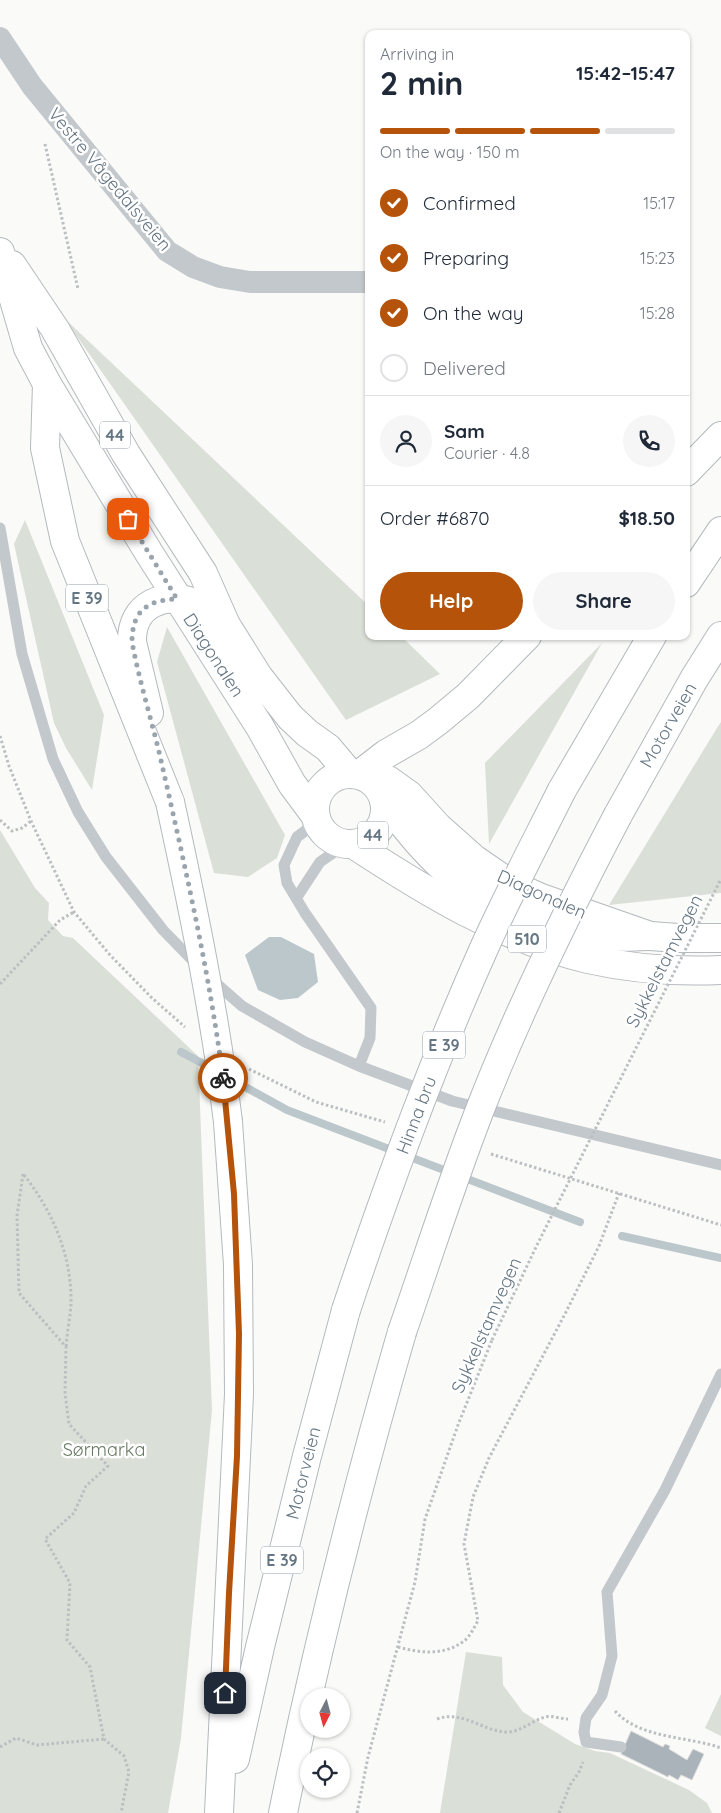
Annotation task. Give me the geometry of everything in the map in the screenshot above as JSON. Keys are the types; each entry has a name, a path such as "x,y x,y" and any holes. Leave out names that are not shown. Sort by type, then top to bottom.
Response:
{"main road":[{"name":"Diagonalen","path":"0,247 55,329 126,454 203,573 226,625 258,676 275,699 307,733 328,748 358,775 388,780 409,795 455,843 512,885 578,912 650,936 721,938"},
{"name":"Diagonalen","path":"0,252 28,348 47,384 177,599 260,726 292,784 316,819"},
{"name":"E 39","path":"47,384 44,448 65,541 170,802"},
{"path":"690,468 721,436"},
{"path":"690,577 721,531"},
{"name":"E 39","path":"219,1813 239,1394 238,1265 228,1122 220,1056 206,976 160,755 134,655 132,631 136,618 146,606 160,600 177,599 199,604 226,625"},
{"name":"Motorveien","path":"283,1813 316,1659 352,1512 402,1332 481,1106 574,897 694,679 721,636"},
{"path":"316,819 315,803 319,791 326,782 337,776 358,775 386,754 418,735 468,696 523,640"},
{"name":"Hinna bru","path":"346,1310 379,1212 429,1081 485,947 562,790 650,640"},
{"name":"44","path":"316,819 324,833 334,840 350,844 363,842 372,837 379,829 383,820 384,800 378,787 358,775"},
{"name":"510","path":"384,800 409,832 436,860 457,880 477,891 531,916 585,932 606,936 650,936"},
{"name":"510","path":"350,844 451,905 489,924 537,943 588,959 639,968 694,971 721,970"},
{"name":"Motorveien","path":"224,1813 260,1647 307,1456 346,1310"}],"street":[{"name":"Vestre Vågedalsveien","path":"0,38 32,86 167,251 193,268 220,277 250,282 365,282"}],"lane":[{"path":"0,528 22,654 53,759 78,812 106,857 163,930 200,969 242,1006 305,1042 359,1066 452,1101 721,1165"},
{"path":"0,597 12,593"},
{"path":"316,819 297,837 284,866 287,883 305,913 371,1008 370,1038 359,1066"},
{"path":"297,897 320,862 350,844"},
{"path":"621,1747 586,1742 584,1732 586,1718 602,1695 612,1656 607,1592 665,1490 721,1374"}],"path":[{"path":"45,144 78,289"},
{"path":"0,736 9,766 31,821 22,828 12,831 0,820"},
{"name":"Sykkelstamvegen","path":"357,1813 368,1757 414,1582 425,1519 458,1425 492,1340 537,1245 721,879"},
{"path":"0,984 60,920 74,912"},
{"path":"66,1347 19,1293 16,1216 24,1174 40,1196 52,1218 61,1240 69,1269 71,1304 66,1347 65,1393 69,1424 108,1466 86,1486 74,1513 45,1539 70,1583 67,1640 90,1667 104,1739 124,1756 128,1772 121,1813"},
{"path":"398,1647 417,1652 441,1652 465,1641 478,1622 464,1544 473,1497 489,1458 599,1246 619,1193"},
{"path":"602,1695 620,1718 649,1732 698,1741 721,1748"},
{"path":"438,1719 446,1716 460,1717 491,1729 512,1732 547,1716 562,1719 586,1718"},
{"path":"0,1747 16,1738 37,1745 104,1739"},
{"path":"558,1813 570,1785 579,1772 584,1760 587,1752 586,1742"}],"green space":[{"path":"64,318 365,602 365,640 405,640 440,674 346,720"},
{"path":"25,520 104,715 92,790 66,748 54,723 14,544"},
{"path":"167,627 285,835 277,858 248,877 214,873 157,662"},
{"path":"602,643 489,844 485,763"},
{"path":"721,722 721,893 609,905 717,728"},
{"name":"Sørmarka","path":"0,830 35,888 49,903 48,920 63,936 73,938 198,1056 212,1410 181,1738 168,1813 0,1813"},
{"path":"466,1652 502,1657 503,1685 523,1712 575,1744 595,1751 610,1753 689,1790 707,1803 712,1813 440,1813"},
{"path":"721,1694 721,1736 705,1728"}],"shaded area":[{"path":"269,937 281,937 314,954 318,982 298,998 280,1000 258,990 245,955"}],"building":[{"path":"631,1731 663,1747 665,1744 670,1746 669,1749 687,1760 693,1749 704,1754 692,1780 681,1775 678,1780 669,1775 668,1777 621,1754"}],"waterway":[{"path":"181,1052 215,1070"},
{"path":"229,1078 287,1110 580,1222"},
{"path":"622,1236 721,1258"}],"way so far":[{"path":"128,519 177,599 160,600 146,606 136,618 132,631 132,642 160,755 185,872 206,976 223,1078"}],"route":[{"path":"223,1078 234,1194 239,1334 237,1456 225,1693"}]}
